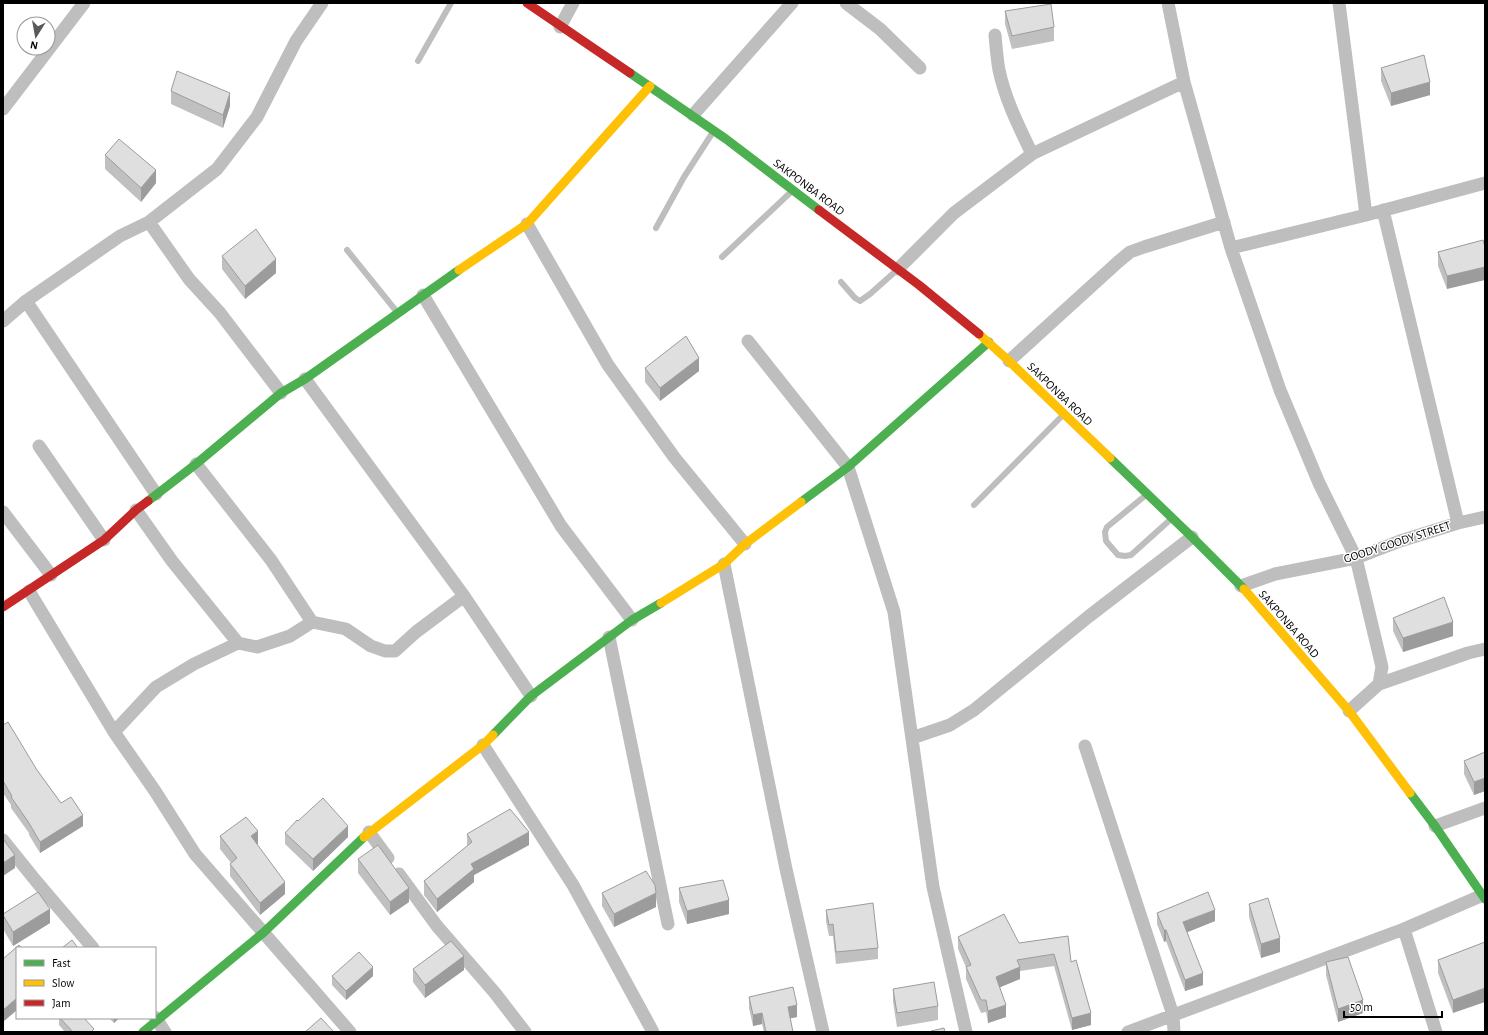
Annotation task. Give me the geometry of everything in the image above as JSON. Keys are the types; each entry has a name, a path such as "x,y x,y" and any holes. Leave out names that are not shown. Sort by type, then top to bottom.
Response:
{"street":[{"path":"3,109 84,3"},
{"path":"3,321 26,301 120,236 149,222 216,169 257,117 296,41 322,3"},
{"name":"SAKPONBA ROAD","path":"527,3 560,27 694,116 898,269 990,342 1241,586 1349,711 1435,826 1484,897"},
{"path":"560,27 573,3"},
{"path":"694,116 792,3"},
{"path":"846,3 880,28 920,68"},
{"path":"1168,3 1184,82 1231,248 1280,390 1320,483 1356,558 1382,667 1379,684"},
{"path":"1339,3 1366,215"},
{"path":"995,35 999,70 1007,98 1032,154"},
{"path":"898,269 954,213 1032,154 1184,82"},
{"path":"3,607 104,540 136,510 196,464 281,393 305,379 423,295 527,224 650,86"},
{"path":"1231,248 1366,215 1485,183"},
{"path":"1383,210 1458,523"},
{"path":"149,222 189,279 220,313 281,393"},
{"path":"1009,361 1130,252 1224,222"},
{"path":"527,224 608,365 674,457 746,544"},
{"path":"423,295 561,526 632,620"},
{"path":"26,301 156,494"},
{"path":"748,340 848,467 894,612 932,887 966,1032"},
{"path":"165,1032 156,1018 263,933 368,832 483,745 531,696 632,620 724,564 746,544 848,467 990,342"},
{"path":"305,379 464,596 531,696"},
{"path":"39,446 104,540"},
{"path":"196,464 271,560 312,622"},
{"path":"136,510 172,561 238,643"},
{"path":"3,512 51,575"},
{"name":"GOODY GOODY STREET","path":"1241,586 1275,574 1356,558 1400,541 1458,523 1485,517"},
{"path":"912,738 950,725 974,710 1088,617 1192,537"},
{"path":"724,564 786,869 823,1032"},
{"path":"29,591 114,732 155,791 195,854 350,1032"},
{"path":"114,732 156,687 194,664 238,643 257,647 290,636 312,622 346,629 371,646 385,651 395,651 416,632 464,596"},
{"path":"608,638 668,924"},
{"path":"1349,711 1379,684 1468,653 1485,649"},
{"path":"483,745 573,885 653,1032"},
{"path":"1085,746 1173,1015 1174,1032"},
{"path":"1435,826 1485,808"},
{"path":"368,832 436,926 495,993 525,1032"},
{"path":"3,840 36,882 92,947"},
{"path":"1128,1032 1404,929 1484,897"},
{"path":"1404,929 1436,1032"},
{"path":"143,1032 155,1019"}],"lane":[{"path":"418,61 451,3"},
{"path":"656,228 684,177 714,131"},
{"path":"722,257 793,190"},
{"path":"347,250 398,313"},
{"path":"841,282 855,298 860,301 898,269"},
{"path":"974,505 1064,414"},
{"path":"1147,494 1107,527 1105,532 1106,541 1118,555 1131,555 1172,518"}],"building":[{"path":"1051,4 1054,27 1012,36 1005,11"},
{"path":"1424,55 1430,82 1391,93 1381,68"},
{"path":"177,71 230,93 223,115 171,91"},
{"path":"119,139 156,170 141,188 105,155"},
{"path":"256,229 276,259 245,286 222,256"},
{"path":"1483,240 1485,247 1485,267 1447,276 1438,252"},
{"path":"686,336 699,358 660,388 645,368"},
{"path":"1444,597 1453,622 1403,638 1393,618"},
{"path":"8,722 37,770 61,803 71,797 83,815 40,842 11,797 12,796 3,781 3,725"},
{"path":"1485,752 1485,778 1474,782 1464,761"},
{"path":"323,798 348,826 313,859 285,833 297,820 298,821"},
{"path":"510,809 529,832 471,864 474,869 437,899 424,881 472,842 467,834"},
{"path":"246,817 258,831 251,836 285,882 260,903 230,864 237,858 220,836"},
{"path":"3,839 15,855 3,863"},
{"path":"378,845 409,888 390,902 358,859"},
{"path":"646,871 655,885 656,893 614,914 602,893"},
{"path":"723,880 729,900 687,911 679,888"},
{"path":"38,892 50,909 13,932 3,914"},
{"path":"1208,892 1215,910 1183,922 1203,973 1185,980 1166,930 1164,930 1157,913"},
{"path":"1268,898 1280,938 1261,944 1249,904"},
{"path":"873,903 878,948 836,952 833,924 829,925 826,910"},
{"path":"1004,914 1019,943 1068,936 1071,962 1076,960 1091,1013 1072,1018 1054,954 1017,960 1020,967 996,977 1006,1005 988,1011 986,1000 981,1000 966,967 971,965 958,937"},
{"path":"72,940 77,947 63,947"},
{"path":"451,941 464,956 425,985 413,969"},
{"path":"1485,942 1485,988 1453,1000 1438,960"},
{"path":"16,948 16,999 3,1010 4,987 3,959"},
{"path":"359,952 373,967 346,991 332,976"},
{"path":"1348,957 1363,1000 1338,1009 1326,962"},
{"path":"934,982 938,1006 897,1013 893,989"},
{"path":"793,987 797,1005 788,1007 793,1032 766,1032 762,1013 753,1015 749,997"},
{"path":"321,1018 334,1032 305,1032"},
{"path":"61,1019 85,1019 94,1029 91,1032 73,1032"},
{"path":"944,1028 945,1032 931,1032 931,1031"}],"traffic: fast":[{"path":"630,73 726,139 819,210"},
{"path":"148,501 196,464 281,393 305,379 459,270"},
{"path":"801,502 848,467 989,342"},
{"path":"1110,458 1244,589"},
{"path":"493,735 531,696 632,620 661,603"},
{"path":"1410,793 1435,826 1485,899"},
{"path":"143,1032 263,933 364,837"}],"traffic: slow":[{"path":"459,270 527,224 650,86"},
{"path":"979,334 1110,458"},
{"path":"661,603 724,564 745,544 801,502"},
{"path":"1244,589 1349,711 1410,793"},
{"path":"364,837 483,745 493,735"}],"traffic: jam":[{"path":"527,3 630,73"},
{"path":"819,210 919,285 979,334"},
{"path":"3,607 104,540 136,510 148,501"}]}
